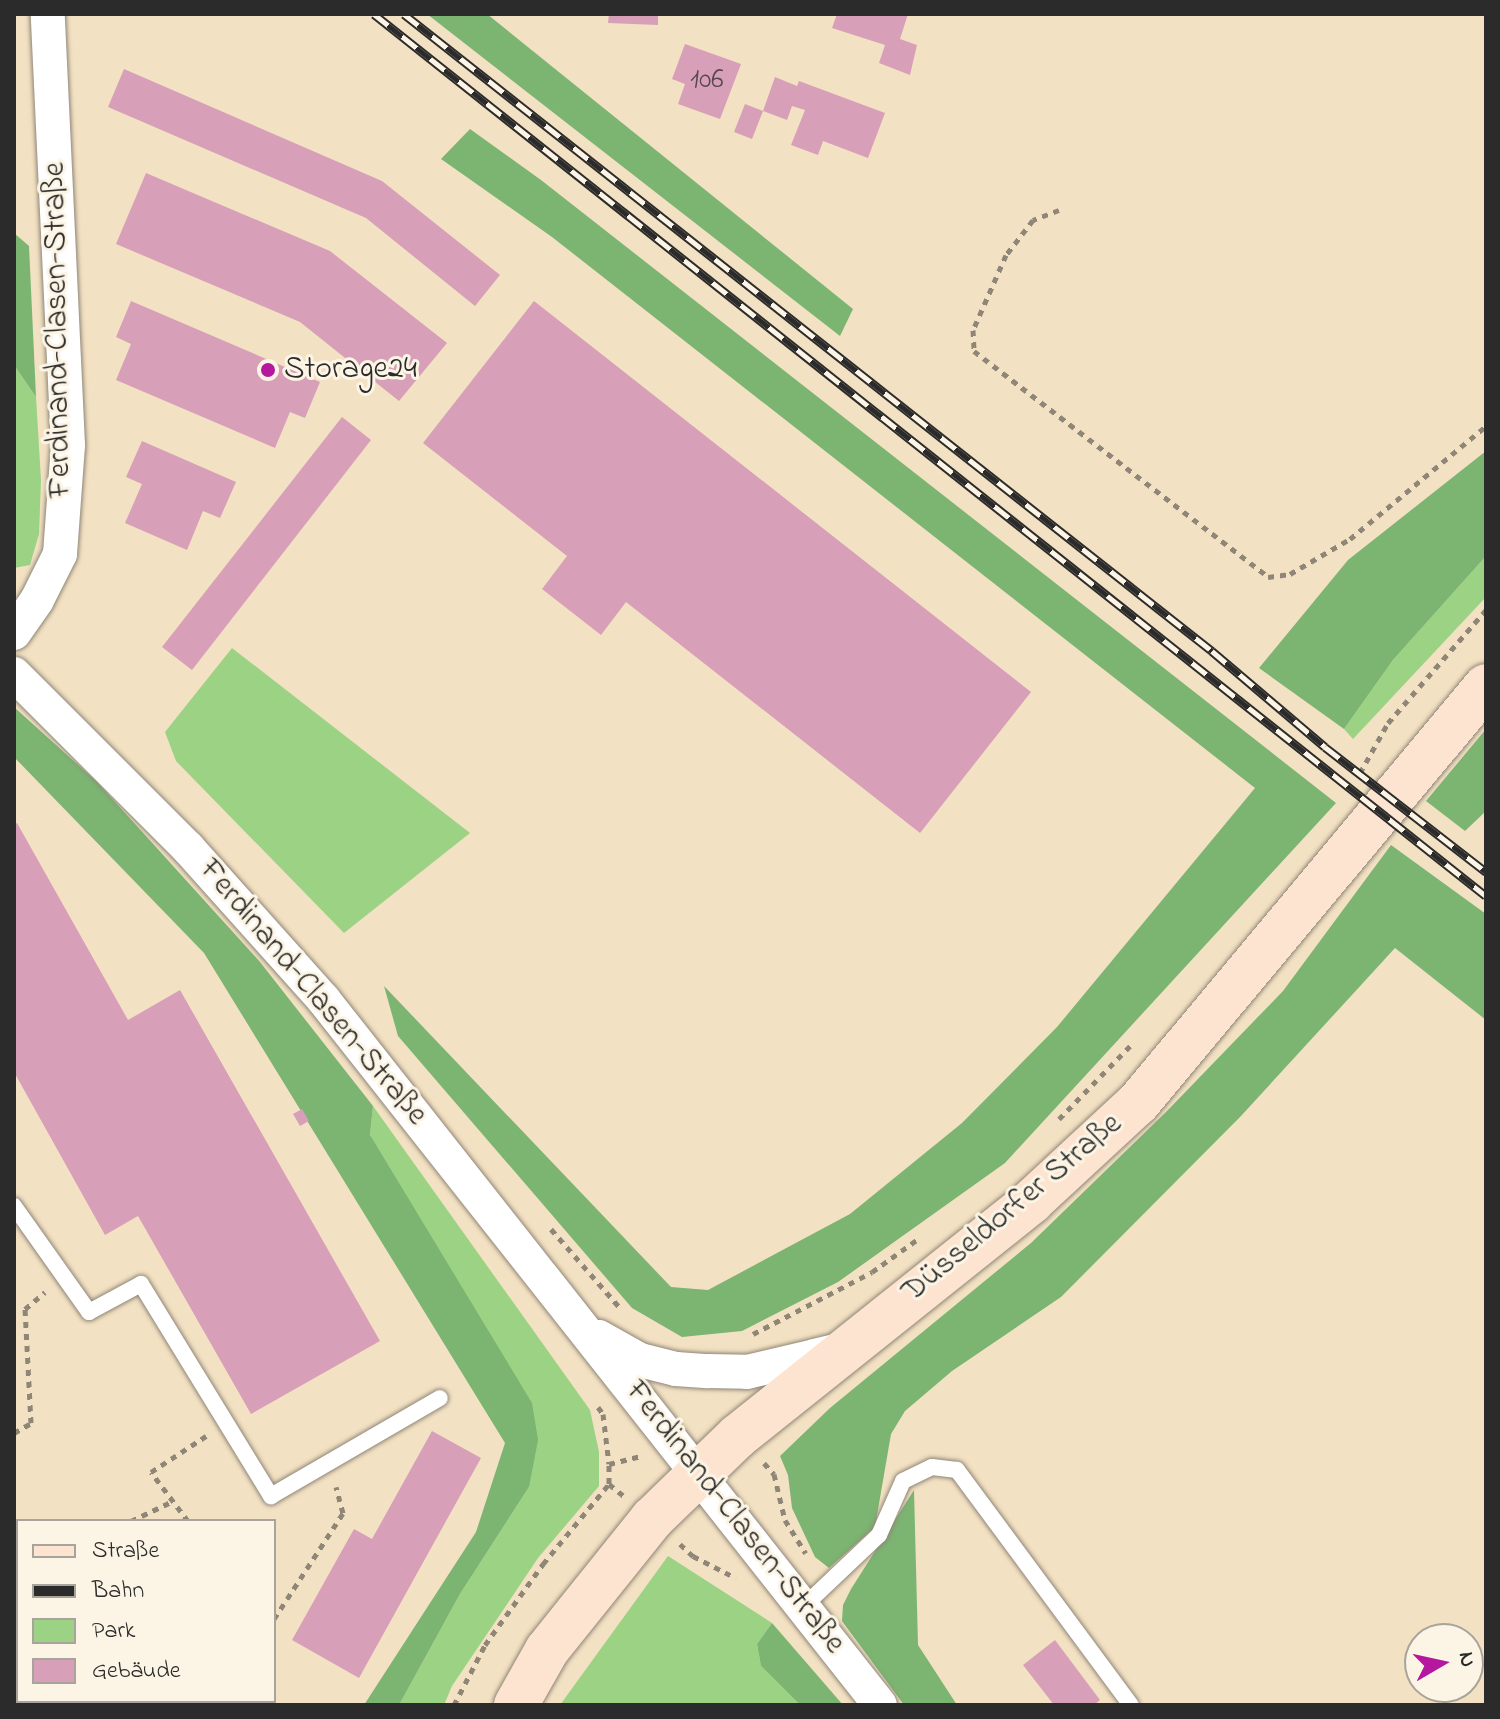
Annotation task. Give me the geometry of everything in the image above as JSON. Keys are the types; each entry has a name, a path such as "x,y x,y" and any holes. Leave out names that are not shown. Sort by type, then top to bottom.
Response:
{"main road":[{"name":"Düsseldorfer Straße","path":"516,1705 547,1650 652,1519 738,1436 842,1349 1032,1201 1138,1103 1486,686"}],"street":[{"name":"Ferdinand-Clasen-Straße","path":"14,633 37,600 60,554 68,445 48,14"},
{"name":"Ferdinand-Clasen-Straße","path":"14,674 188,848 323,999 588,1331 662,1430 880,1705"},
{"name":"Ferdinand-Clasen-Straße","path":"588,1331 640,1360 676,1369 747,1372 842,1349"}],"lane":[{"path":"14,1206 89,1312 141,1284 271,1496 440,1398"},
{"path":"803,1607 879,1535 903,1481 932,1467 957,1470 1131,1705"}],"path":[{"path":"1059,210 1033,220 1006,255 973,330 974,351 1268,577 1290,574 1350,539 1486,426"},
{"path":"1358,777 1388,723 1486,610"},
{"path":"1053,1125 1137,1040"},
{"path":"737,1338 752,1334 872,1272 922,1236"},
{"path":"14,1433 31,1423 25,1309 64,1276"},
{"path":"186,1519 151,1472 226,1423"},
{"path":"454,1705 485,1645 543,1564 609,1484 609,1464 640,1458 662,1430"},
{"path":"738,1436 774,1474 785,1520 829,1584"},
{"path":"276,1616 343,1513 329,1463"},
{"path":"609,1484 693,1556 745,1583"},
{"path":"135,1519 171,1502"}],"green space":[{"path":"427,14 487,14 853,309 840,336"},
{"path":"470,129 541,180 1336,803 1005,1163 838,1282 742,1331 682,1337 632,1308 398,1036 384,986 671,1287 708,1290 850,1214 962,1123 1057,1027 1255,788 552,237 441,159"},
{"path":"14,233 29,246 36,397 14,365"},
{"path":"14,365 36,397 41,480 39,534 30,565 14,568"},
{"path":"1486,451 1486,556 1393,660 1344,729 1259,668 1348,560"},
{"path":"1486,556 1486,597 1353,739 1344,729 1393,660"},
{"path":"232,648 470,833 344,933 176,761 165,732"},
{"path":"14,707 97,782 260,962 373,1106 370,1135 532,1403 538,1440 529,1487 460,1594 399,1705 364,1705 476,1532 505,1443 204,953 14,757"},
{"path":"1486,729 1486,811 1465,831 1426,801"},
{"path":"1391,845 1486,914 1486,1020 1395,948 1241,1116 1061,1297 952,1371 905,1411 891,1434 875,1527 829,1568 815,1557 792,1508 788,1475 780,1456 830,1408 1031,1243 1167,1111 1283,991"},
{"path":"373,1106 590,1410 599,1452 599,1486 538,1558 452,1686 444,1705 399,1705 460,1594 529,1487 370,1135"},
{"path":"914,1490 918,1645 957,1705 904,1705 842,1621 843,1605 851,1589"},
{"path":"668,1556 772,1623 757,1644 761,1666 800,1705 560,1705"},
{"path":"772,1623 843,1705 800,1705 761,1666 757,1644"}],"building":[{"path":"609,14 658,14 658,25 608,23"},
{"path":"837,14 908,14 900,39 917,45 910,75 879,63 885,45 832,28"},
{"path":"685,44 741,64 720,119 678,104 685,84 672,79"},
{"path":"124,69 382,181 500,275 475,306 366,218 108,107"},
{"path":"775,77 797,86 799,81 885,113 868,158 823,141 818,155 791,145 805,110 792,106 787,120 763,111"},
{"path":"745,104 763,111 752,139 734,132"},
{"path":"146,173 330,251 447,343 399,401 300,322 116,244"},
{"path":"131,301 320,382 305,418 290,412 275,448 116,380 131,344 116,337"},
{"path":"534,301 1031,692 920,833 626,602 601,635 542,589 567,556 423,443"},
{"path":"342,417 371,440 192,670 162,647"},
{"path":"142,441 236,482 220,518 203,511 187,550 125,523 142,484 126,477"},
{"path":"17,823 128,1020 180,990 380,1341 251,1414 138,1216 105,1235 14,1072 14,825"},
{"path":"302,1109 309,1121 300,1126 293,1114"},
{"path":"432,1431 481,1458 359,1678 292,1640 354,1529 372,1539"},
{"path":"1055,1640 1100,1700 1094,1705 1054,1705 1023,1665"}],"railway":[{"path":"374,14 1486,896"},
{"path":"404,14 1212,651 1325,747 1486,872"}],"place":[{"name":"Storage24","path":"268,370"}]}
